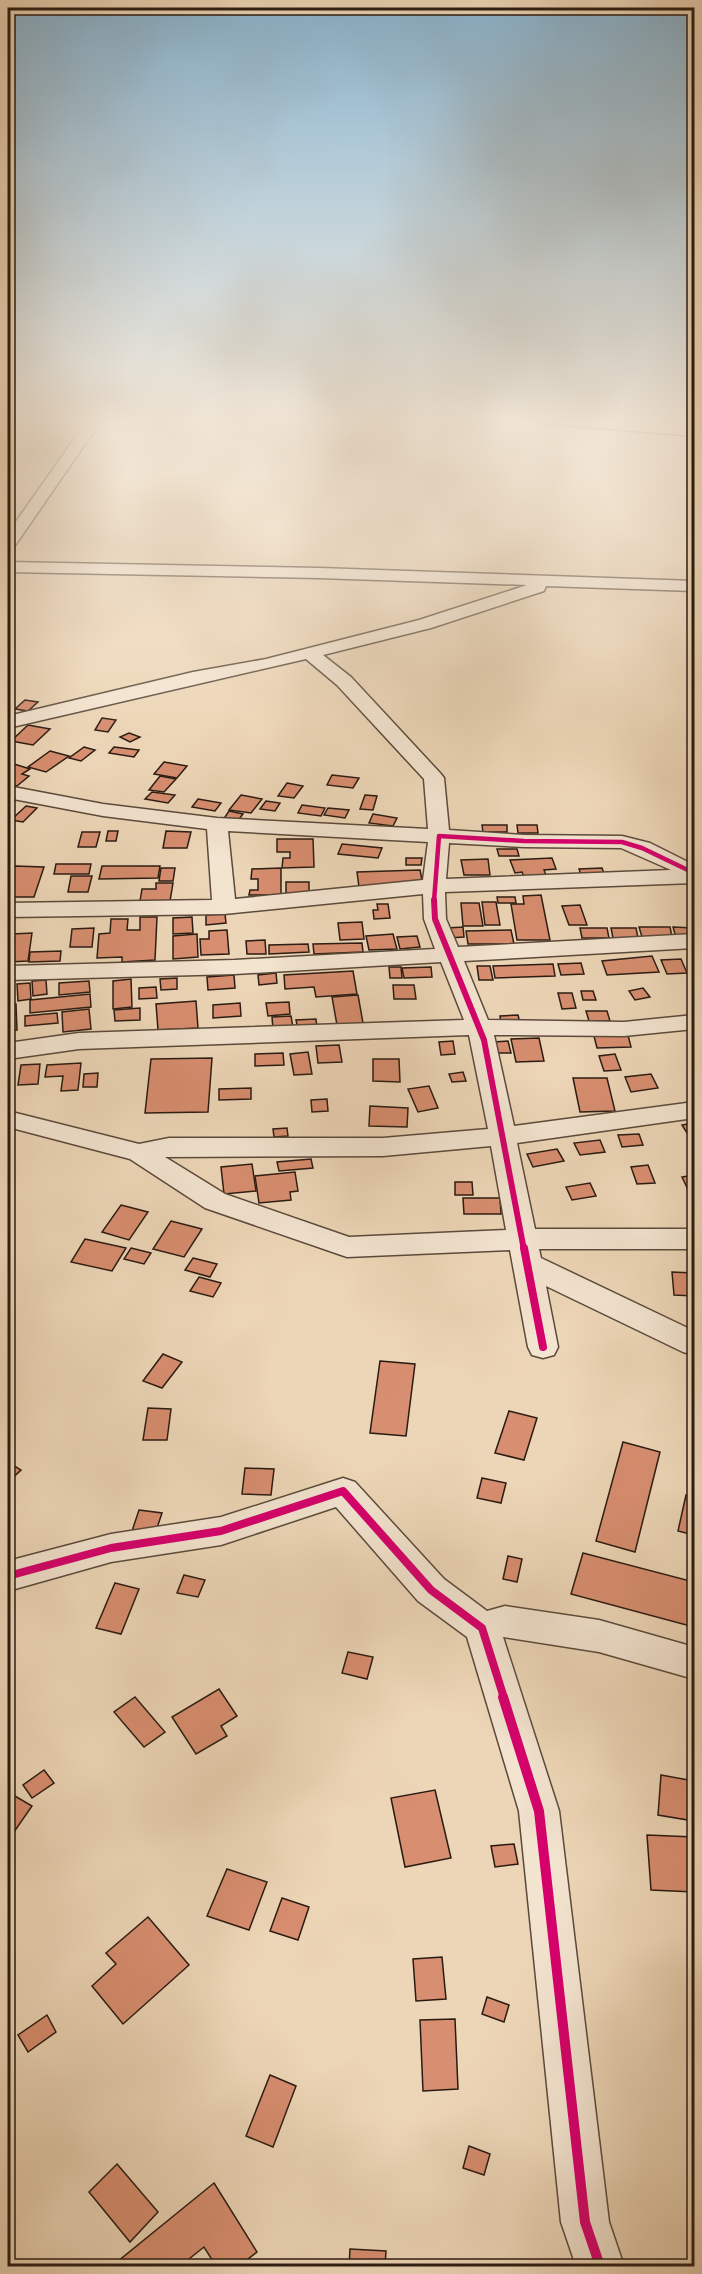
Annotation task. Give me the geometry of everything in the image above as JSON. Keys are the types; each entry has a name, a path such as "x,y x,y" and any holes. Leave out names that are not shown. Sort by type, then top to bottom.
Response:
{"street":[{"path":"8,544 22,524"},
{"path":"8,567 694,586"},
{"path":"8,722 425,624 556,581"},
{"path":"309,653 344,681 434,778 439,836 434,886 435,919 484,1040 543,1347"},
{"path":"8,792 103,810 217,824 524,841 622,842 642,848 694,874"},
{"path":"217,824 224,907"},
{"path":"8,910 224,907 434,886 694,874"},
{"path":"8,973 235,967 694,941"},
{"path":"8,1051 79,1041 479,1027 624,1029 694,1022"},
{"path":"139,1153 169,1147 383,1147 503,1136 694,1110"},
{"path":"8,1119 139,1153 215,1201 347,1247 525,1252 694,1239"},
{"path":"525,1252 694,1344"},
{"path":"8,1576 111,1548 221,1531 343,1491 430,1590 482,1628 539,1811 585,2222 600,2266"},
{"path":"482,1628 505,1621 587,1634 694,1663"}],"building":[{"path":"25,700 38,702 28,711 15,709"},
{"path":"102,718 116,720 108,732 95,730"},
{"path":"28,725 50,729 33,745 11,741"},
{"path":"129,733 140,737 130,742 120,737"},
{"path":"84,747 95,750 81,761 69,758"},
{"path":"114,747 139,750 134,757 109,753"},
{"path":"50,751 69,756 46,772 28,767"},
{"path":"164,762 187,766 177,778 154,774"},
{"path":"11,763 30,769 22,774 29,776 17,786 8,783 8,766"},
{"path":"332,775 359,778 353,788 327,785"},
{"path":"160,776 176,779 164,792 149,790"},
{"path":"287,783 303,786 294,798 278,796"},
{"path":"152,792 175,795 168,803 145,799"},
{"path":"241,795 262,799 251,813 229,810"},
{"path":"365,795 377,796 373,810 360,809"},
{"path":"198,799 221,803 215,811 192,807"},
{"path":"266,801 280,803 275,811 260,809"},
{"path":"302,805 325,808 321,816 298,813"},
{"path":"26,806 37,808 23,822 11,820"},
{"path":"328,808 349,810 345,818 324,815"},
{"path":"229,811 243,814 237,822 223,820"},
{"path":"373,814 397,818 393,826 369,823"},
{"path":"482,825 507,825 507,832 483,832"},
{"path":"517,825 537,825 538,833 518,833"},
{"path":"108,831 118,831 116,841 106,841"},
{"path":"166,831 191,832 187,848 163,848"},
{"path":"82,832 100,832 96,847 78,847"},
{"path":"277,839 313,839 314,867 282,868 283,858 290,858 290,852 277,852"},
{"path":"342,844 382,848 378,858 338,854"},
{"path":"497,849 517,849 519,856 499,856"},
{"path":"406,858 422,858 421,865 406,865"},
{"path":"552,858 556,869 544,870 547,878 525,879 522,872 515,873 510,860"},
{"path":"488,859 490,875 464,875 461,860"},
{"path":"56,864 91,864 89,874 54,874"},
{"path":"15,866 44,867 34,897 8,897 8,887"},
{"path":"102,866 160,866 158,878 99,879"},
{"path":"161,868 175,868 173,881 159,881"},
{"path":"281,868 281,895 249,895 250,890 258,890 258,879 251,879 252,869"},
{"path":"602,868 605,876 582,878 579,869"},
{"path":"420,870 423,885 359,887 357,872"},
{"path":"71,876 92,876 88,892 68,892"},
{"path":"286,882 309,882 309,893 286,893"},
{"path":"156,883 173,883 170,901 140,901 142,889 156,889"},
{"path":"541,895 550,940 517,940 511,904 524,904 523,896"},
{"path":"497,897 515,897 516,903 498,903"},
{"path":"482,902 496,902 500,925 485,925"},
{"path":"461,903 479,903 483,926 463,926"},
{"path":"377,904 388,904 390,918 374,919 373,910 378,910"},
{"path":"580,905 587,925 569,925 562,906"},
{"path":"225,914 226,923 206,925 206,915"},
{"path":"140,917 157,917 155,960 122,962 122,957 97,958 99,934 110,933 111,919 128,919 127,930 140,930"},
{"path":"192,917 193,933 173,934 173,918"},
{"path":"362,922 364,939 340,940 338,923"},
{"path":"463,927 464,937 448,938 447,928"},
{"path":"639,927 670,927 672,937 642,937"},
{"path":"673,927 694,928 694,937 676,937"},
{"path":"94,928 92,947 70,947 72,929"},
{"path":"580,928 607,928 609,938 582,938"},
{"path":"611,928 636,928 638,938 613,938"},
{"path":"227,930 229,954 201,955 200,939 209,939 209,931"},
{"path":"511,930 514,944 468,944 466,931"},
{"path":"32,933 28,961 8,962 12,934"},
{"path":"197,934 198,957 173,959 173,936"},
{"path":"393,934 397,949 369,950 366,936"},
{"path":"417,936 420,947 400,949 397,937"},
{"path":"265,940 266,954 247,954 246,941"},
{"path":"362,943 363,952 314,954 313,944"},
{"path":"308,944 309,952 269,954 269,945"},
{"path":"61,951 60,961 29,962 30,952"},
{"path":"652,956 659,972 607,975 602,961"},
{"path":"681,959 687,973 667,974 661,960"},
{"path":"581,963 584,974 561,975 558,964"},
{"path":"553,964 555,976 495,978 493,966"},
{"path":"477,966 490,966 493,980 479,980"},
{"path":"389,967 401,967 402,978 390,978"},
{"path":"431,967 432,977 404,978 402,968"},
{"path":"353,971 357,994 316,997 314,987 285,989 284,975"},
{"path":"276,973 277,983 259,985 258,975"},
{"path":"234,975 235,988 208,990 207,977"},
{"path":"177,978 177,989 161,990 160,979"},
{"path":"131,979 132,1007 113,1009 113,981"},
{"path":"46,980 47,994 33,996 32,981"},
{"path":"89,981 90,992 59,995 59,983"},
{"path":"30,983 31,999 18,1001 17,984"},
{"path":"14,984 14,1001 8,1001 8,985"},
{"path":"393,985 414,985 416,999 394,999"},
{"path":"156,987 157,998 139,999 139,988"},
{"path":"643,988 650,997 635,1000 629,991"},
{"path":"581,991 593,991 596,1000 583,1000"},
{"path":"558,993 572,993 576,1008 562,1009"},
{"path":"90,994 91,1007 30,1013 30,1000"},
{"path":"358,995 363,1023 337,1025 332,997"},
{"path":"196,1001 198,1028 158,1030 156,1004"},
{"path":"289,1002 290,1014 268,1016 266,1003"},
{"path":"240,1003 241,1016 213,1018 213,1005"},
{"path":"16,1004 17,1030 8,1031 8,1005"},
{"path":"140,1008 140,1020 115,1021 114,1010"},
{"path":"89,1009 91,1029 63,1032 62,1012"},
{"path":"586,1011 607,1011 610,1021 589,1021"},
{"path":"57,1013 58,1023 25,1026 25,1016"},
{"path":"518,1015 520,1023 501,1023 500,1016"},
{"path":"291,1016 293,1028 273,1029 272,1017"},
{"path":"316,1019 317,1028 298,1029 296,1020"},
{"path":"628,1035 631,1047 597,1048 594,1036"},
{"path":"539,1038 544,1061 516,1062 511,1039"},
{"path":"453,1041 455,1054 441,1055 439,1042"},
{"path":"508,1041 511,1053 497,1053 494,1042"},
{"path":"339,1045 342,1062 318,1063 316,1046"},
{"path":"308,1052 312,1074 294,1075 290,1054"},
{"path":"283,1053 284,1065 255,1066 255,1054"},
{"path":"615,1054 621,1070 604,1071 599,1056"},
{"path":"212,1058 208,1112 145,1113 151,1059"},
{"path":"373,1059 399,1059 400,1082 373,1081"},
{"path":"81,1063 78,1090 61,1091 63,1076 45,1077 47,1065"},
{"path":"40,1064 38,1084 18,1085 21,1065"},
{"path":"463,1072 466,1081 452,1082 449,1074"},
{"path":"98,1073 97,1087 83,1087 84,1074"},
{"path":"651,1074 658,1088 631,1092 625,1077"},
{"path":"573,1078 607,1078 615,1111 580,1112"},
{"path":"429,1086 438,1108 418,1112 408,1089"},
{"path":"251,1088 251,1099 219,1100 219,1089"},
{"path":"327,1099 328,1111 312,1112 311,1100"},
{"path":"370,1106 408,1108 407,1127 369,1126"},
{"path":"694,1123 694,1144 682,1125"},
{"path":"287,1128 288,1136 274,1137 273,1129"},
{"path":"639,1134 643,1145 622,1147 618,1135"},
{"path":"600,1140 605,1152 580,1155 574,1143"},
{"path":"557,1149 564,1161 533,1167 527,1154"},
{"path":"311,1159 313,1168 279,1171 277,1162"},
{"path":"252,1164 256,1191 224,1194 221,1167"},
{"path":"648,1165 655,1183 637,1184 631,1167"},
{"path":"295,1172 298,1191 290,1192 291,1200 259,1203 255,1176"},
{"path":"694,1175 694,1202 682,1177"},
{"path":"455,1182 472,1182 473,1195 455,1195"},
{"path":"590,1183 596,1196 572,1200 566,1187"},
{"path":"463,1198 500,1198 501,1214 464,1214"},
{"path":"121,1205 148,1212 129,1240 102,1232"},
{"path":"171,1221 202,1229 184,1257 153,1249"},
{"path":"85,1239 126,1248 112,1271 71,1262"},
{"path":"131,1248 151,1253 144,1264 124,1259"},
{"path":"193,1258 217,1264 210,1277 185,1270"},
{"path":"672,1272 694,1273 694,1296 674,1295"},
{"path":"199,1277 221,1283 213,1297 190,1291"},
{"path":"163,1354 182,1362 162,1388 143,1381"},
{"path":"380,1361 415,1364 406,1436 370,1433"},
{"path":"148,1408 171,1409 167,1440 143,1440"},
{"path":"509,1411 537,1418 524,1460 495,1453"},
{"path":"623,1442 660,1452 635,1552 596,1541"},
{"path":"8,1462 21,1470 8,1482"},
{"path":"245,1468 274,1469 271,1495 242,1494"},
{"path":"482,1478 506,1483 501,1503 477,1498"},
{"path":"686,1495 694,1498 694,1535 678,1531"},
{"path":"139,1510 162,1513 154,1537 131,1534"},
{"path":"583,1553 694,1582 694,1627 571,1594"},
{"path":"508,1556 522,1559 517,1582 503,1579"},
{"path":"184,1575 205,1580 198,1597 177,1593"},
{"path":"115,1583 139,1589 121,1634 96,1628"},
{"path":"348,1652 373,1657 367,1679 342,1673"},
{"path":"219,1689 237,1716 221,1726 227,1736 196,1754 172,1717"},
{"path":"135,1697 165,1732 144,1747 114,1712"},
{"path":"44,1770 54,1783 32,1798 23,1785"},
{"path":"661,1775 694,1781 694,1821 658,1815"},
{"path":"435,1790 451,1858 405,1867 391,1798"},
{"path":"8,1792 32,1806 14,1832 8,1828"},
{"path":"647,1835 694,1837 694,1892 651,1890"},
{"path":"514,1844 518,1864 495,1867 491,1846"},
{"path":"227,1869 267,1882 249,1930 207,1916"},
{"path":"282,1898 309,1907 298,1940 270,1931"},
{"path":"148,1917 189,1965 123,2024 92,1986 116,1964 106,1953"},
{"path":"442,1957 446,1999 416,2001 413,1959"},
{"path":"487,1997 509,2005 504,2022 482,2014"},
{"path":"47,2015 56,2032 28,2052 18,2035"},
{"path":"455,2019 458,2089 423,2091 420,2020"},
{"path":"270,2075 296,2086 273,2147 246,2136"},
{"path":"469,2146 490,2154 484,2175 463,2168"},
{"path":"117,2164 158,2212 130,2242 89,2192"},
{"path":"214,2183 257,2252 239,2266 216,2266 204,2247 180,2266 120,2266 117,2262"},
{"path":"350,2249 386,2251 385,2266 349,2266"}],"cycle path":[{"path":"543,1347 484,1040 435,919 434,886 439,836 524,841 622,842 642,848 694,873"},
{"path":"8,1576 111,1548 221,1531 343,1491 431,1590 482,1628 539,1811 585,2222 600,2266"}]}
